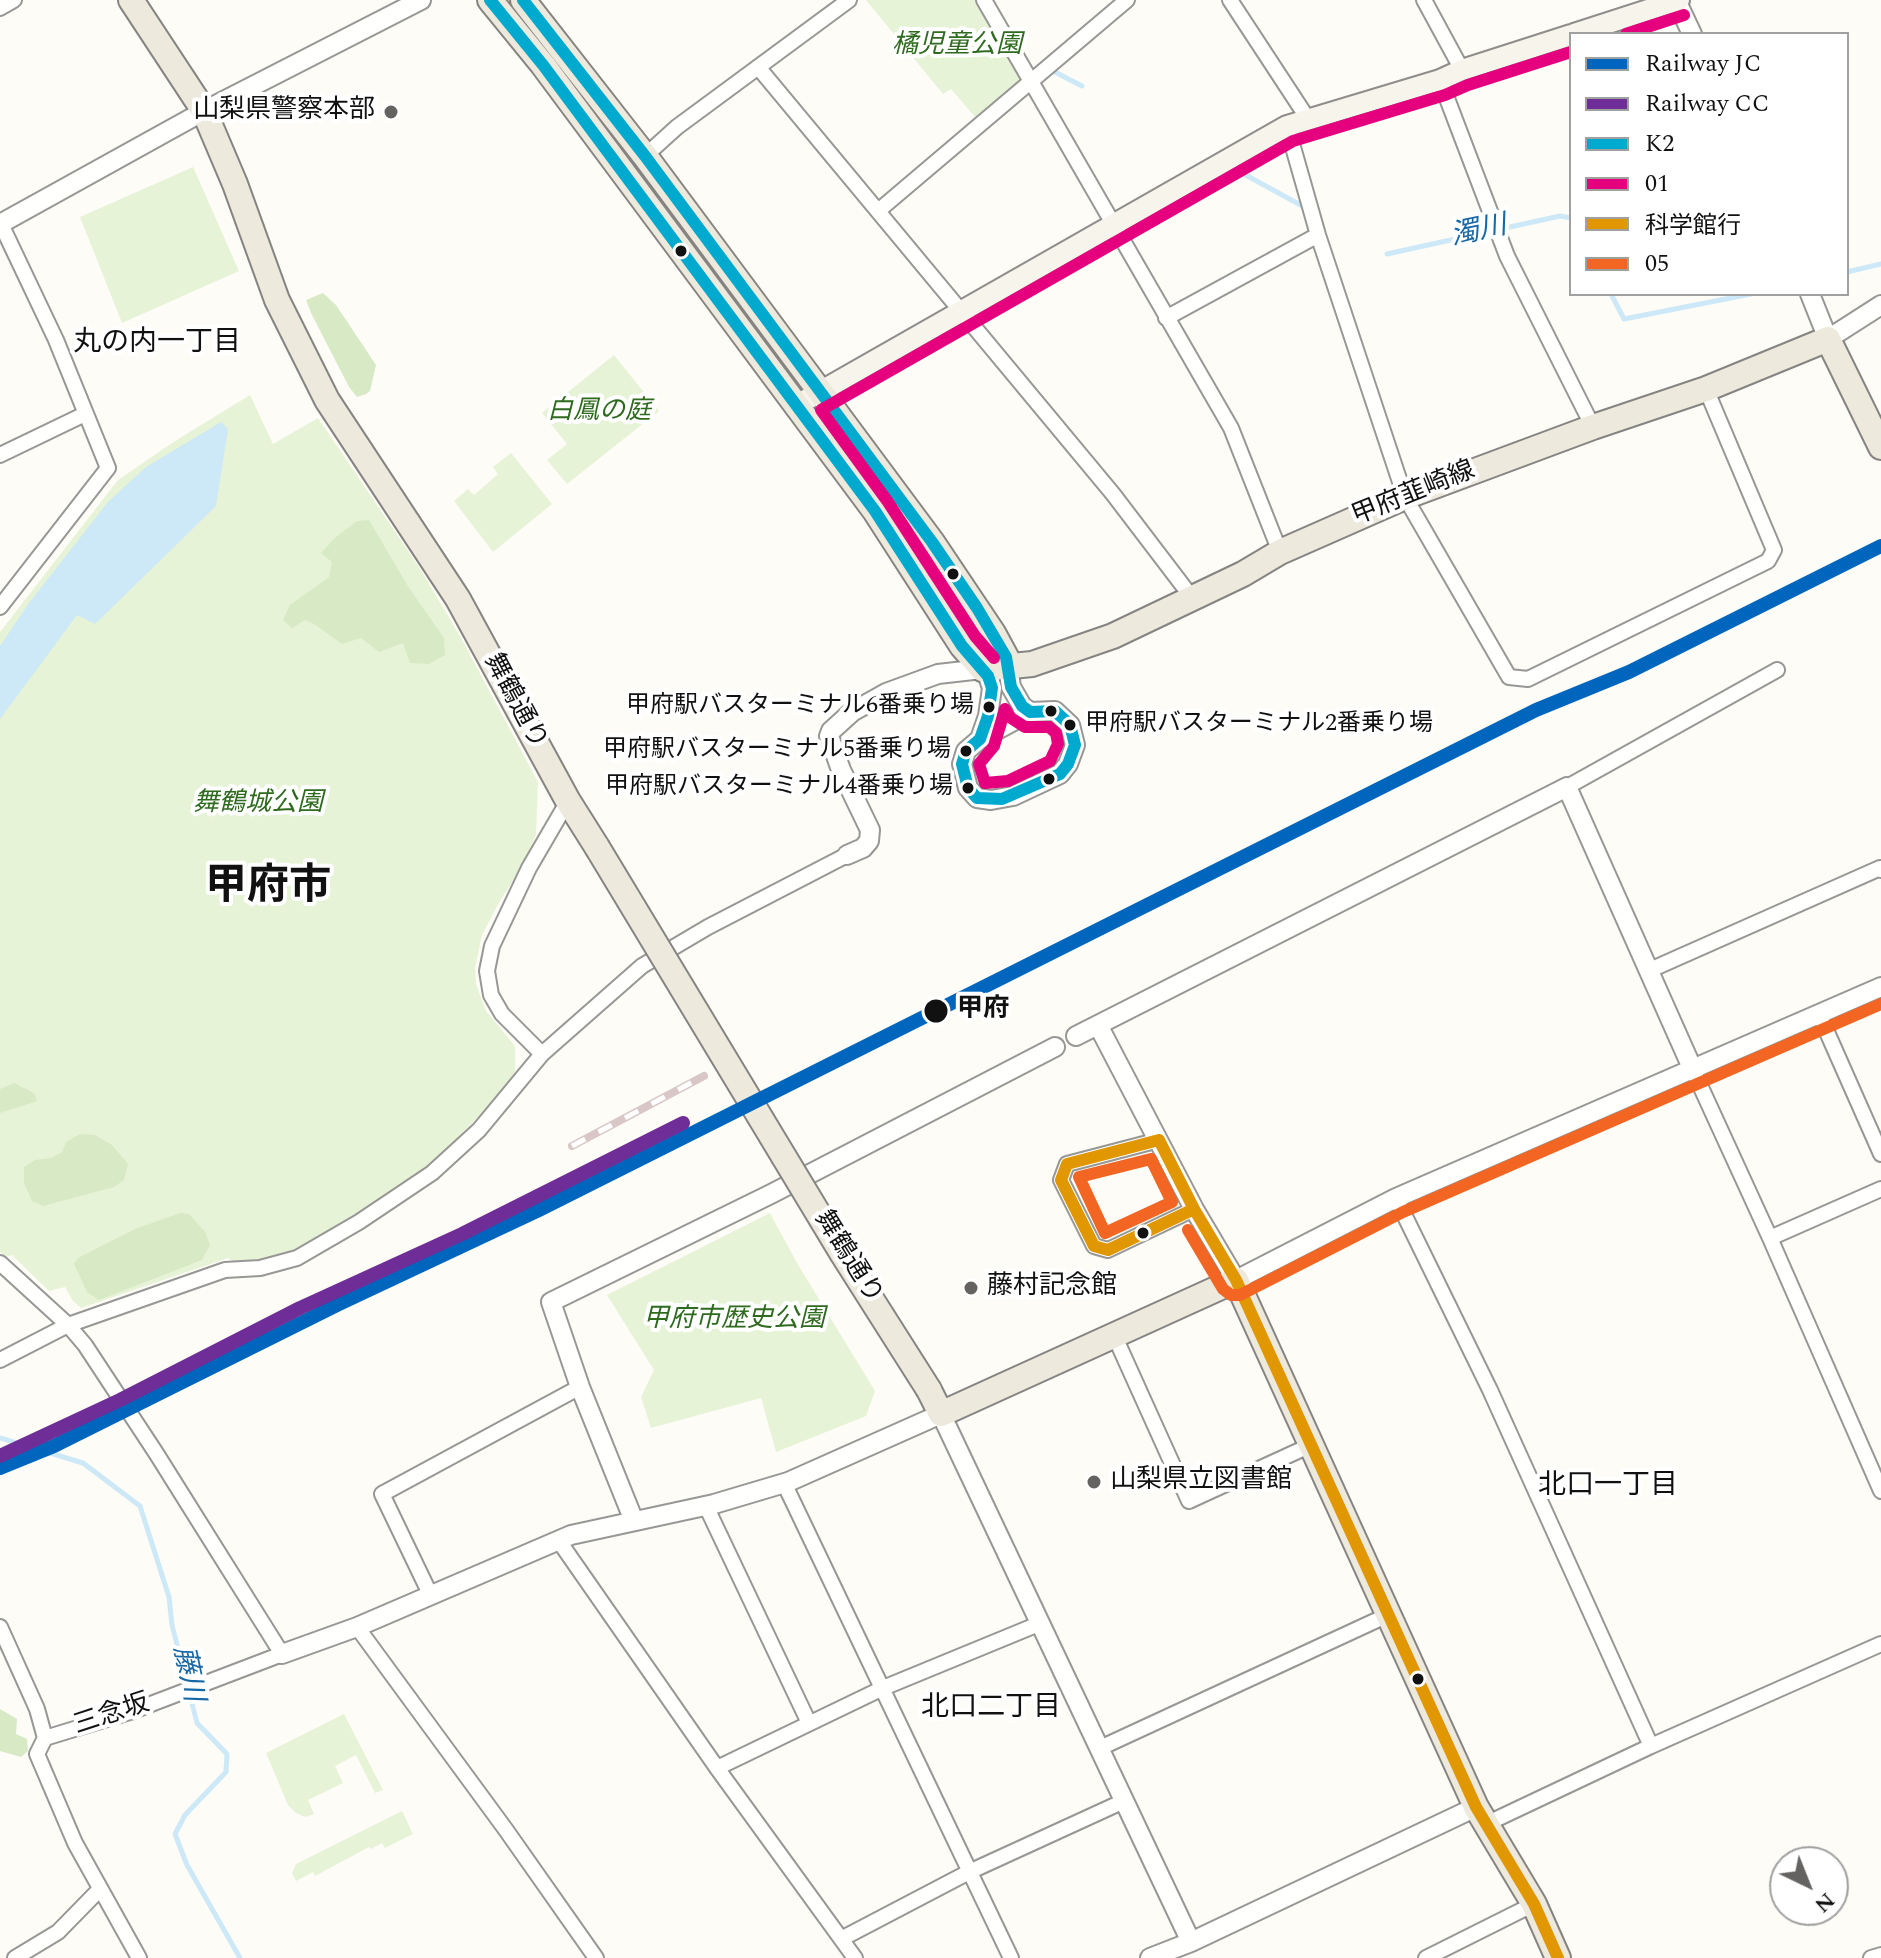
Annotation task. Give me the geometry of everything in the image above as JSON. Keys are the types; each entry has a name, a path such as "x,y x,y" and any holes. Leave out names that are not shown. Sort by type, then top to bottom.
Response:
{"main road":[{"name":"舞鶴通り","path":"131,0 204,111 235,184 277,300 327,400 458,599 568,801 941,1414"},
{"path":"490,0 543,65 875,511 962,646 982,669"},
{"path":"523,0 645,156 932,542 985,620 1008,666"},
{"path":"1578,32 1677,0"},
{"path":"797,405 1287,126 1440,80 1569,35"},
{"path":"1828,339 1881,447"},
{"name":"甲府韮崎線","path":"982,669 1032,664 1113,636 1243,574 1280,552 1405,497 1706,389 1828,339"},
{"path":"941,1414 1236,1280 1481,1815 1534,1904 1558,1958"}],"street":[{"path":"0,8 14,0"},
{"path":"0,607 108,468 56,340 0,224 204,111 421,0"},
{"path":"645,156 677,127 849,0"},
{"path":"984,0 1231,428 1280,552"},
{"path":"878,211 1127,0"},
{"path":"1230,0 1308,119"},
{"path":"1424,0 1462,70"},
{"path":"1677,0 1691,32"},
{"path":"758,67 1113,494 1193,599"},
{"path":"1440,80 1507,256 1593,427"},
{"path":"1287,126 1318,235 1405,497 1509,677 1528,679 1768,561 1774,550 1706,389"},
{"path":"1166,318 1318,235"},
{"path":"1811,296 1828,339 1881,305"},
{"path":"0,455 85,414"},
{"path":"1008,666 1011,687 1022,706 1030,712"},
{"path":"0,1360 68,1325 225,1270 260,1268 297,1258 359,1222 432,1173 479,1130 542,1054 642,966 708,927 863,848 869,841 870,830 841,770 829,736 852,712 886,693 938,674 982,669 992,688 988,716 980,739"},
{"path":"1076,1036 1567,787 1777,670"},
{"path":"1055,711 1070,725 1075,745 1068,764 1060,774 1013,796 991,800 977,798 968,788 962,764 966,751 980,739 1030,712 1055,711"},
{"path":"1567,787 1881,1491"},
{"path":"542,1054 502,1014 491,995 487,971 492,946 529,868 568,801"},
{"path":"1650,970 1881,870"},
{"path":"1098,1025 1194,1209 1236,1280 1396,1198 1881,987"},
{"path":"1819,1014 1881,1154"},
{"path":"634,1521 580,1387 551,1302 784,1188 1055,1047"},
{"path":"1159,1140 1067,1164 1061,1180 1094,1246 1108,1250 1194,1209"},
{"path":"1770,1238 1881,1189"},
{"path":"1396,1198 1490,1390 1651,1746"},
{"path":"0,1263 68,1325 85,1345 282,1654 357,1627 571,1535 706,1506 784,1483 941,1414 1191,1942"},
{"path":"1115,1337 1189,1501 1311,1445"},
{"path":"431,1596 382,1494 580,1387"},
{"path":"784,1483 1011,1958"},
{"path":"706,1506 809,1723"},
{"path":"559,1541 717,1768 855,1958"},
{"path":"1100,1748 1390,1614"},
{"path":"717,1768 883,1688 1041,1623"},
{"path":"0,1627 37,1709 45,1738 37,1754 75,1843 139,1958"},
{"path":"357,1627 512,1837 596,1958"},
{"path":"1150,1958 1481,1815 1651,1746 1881,1644"},
{"name":"三念坂","path":"45,1738 130,1712 282,1654"},
{"path":"841,1939 969,1872 1124,1801"},
{"path":"15,1958 58,1932 100,1889"},
{"path":"1426,1958 1534,1904"},
{"path":"1871,1958 1881,1955"}],"green space":[{"name":"橘児童公園","path":"866,0 977,0 1024,77 976,118 951,89 943,94"},
{"path":"193,167 239,271 122,323 80,217"},
{"path":"323,293 336,305 376,365 370,391 366,394 357,397 349,387 312,315 306,300"},
{"name":"白鳳の庭","path":"614,355 659,411 567,484 547,460 567,444 542,413"},
{"name":"舞鶴城公園","path":"250,395 273,444 318,418 419,567 460,636 538,782 536,835 523,866 482,935 475,968 476,984 486,1011 515,1046 515,1073 484,1111 439,1156 409,1181 312,1243 266,1260 235,1264 228,1258 81,1308 65,1287 49,1291 12,1255 6,1257 0,1252 0,632 118,480"},
{"path":"511,453 552,504 493,552 454,501 468,489 474,495 498,474 493,467"},
{"path":"369,520 409,588 444,638 445,655 429,664 410,663 403,643 379,652 361,638 342,644 305,620 292,628 283,620 290,605 329,577 332,562 321,553 357,521"},
{"path":"14,1083 34,1093 37,1101 0,1113 0,1089"},
{"path":"80,1134 95,1135 112,1145 128,1164 124,1180 114,1187 43,1206 32,1201 24,1183 24,1167 35,1160 51,1158 62,1152 66,1142"},
{"path":"180,1213 189,1214 205,1232 210,1245 202,1260 99,1300 87,1292 74,1264 78,1258 135,1229"},
{"name":"甲府市歴史公園","path":"770,1213 875,1391 866,1416 776,1452 761,1398 651,1428 641,1397 654,1370 607,1295"},
{"path":"0,1709 17,1719 16,1734 27,1739 28,1751 21,1757 0,1751"},
{"path":"344,1714 383,1790 375,1793 356,1755 335,1766 343,1783 308,1800 314,1814 305,1817 288,1805 266,1753"},
{"path":"402,1811 413,1834 385,1848 382,1843 371,1849 369,1847 315,1876 313,1872 296,1881 292,1873 296,1864"}],"water":[{"path":"221,422 228,429 216,506 95,624 77,615 0,719 0,646 29,603 108,502 146,467"}],"waterway":[{"path":"1051,70 1082,86"},
{"name":"濁川","path":"1242,173 1306,208"},
{"name":"濁川","path":"1387,254 1560,216 1569,218"},
{"name":"濁川","path":"1849,272 1881,264"},
{"name":"濁川","path":"1612,296 1624,319 1741,296"},
{"name":"藤川","path":"0,1438 83,1463 140,1506 169,1597 172,1625 197,1723 227,1754 226,1772 185,1815 175,1834 187,1865 240,1958"}],"railway":[{"path":"572,1146 704,1076"}],"rail line":[{"name":"JC","path":"0,1468 54,1446 337,1305 537,1211 1536,710 1629,672 1881,546"},
{"name":"CC","path":"0,1456 120,1400 300,1308 462,1234 683,1123"}],"transit line":[{"name":"K2","path":"490,0 543,65 875,511 962,646 988,676 992,688 988,716 980,739 966,751 962,764 968,788 977,798 1002,799 1060,774 1068,764 1075,745 1070,725 1055,711 1030,712 1022,706 1011,687 1006,657 932,542 645,156 523,0"},
{"name":"01","path":"1632,32 1684,15"},
{"name":"01","path":"994,658 975,636 888,502 821,410 1293,141 1445,95 1569,53"},
{"name":"01","path":"1005,709 1011,718 1025,727 1049,727 1056,733 1058,744 1050,761 1008,781 985,783 979,764 994,746 1005,709"},
{"name":"05","path":"1188,1230 1223,1289 1231,1295 1240,1295 1403,1212 1881,1004"},
{"name":"科学館行","path":"1159,1140 1194,1209 1108,1250 1094,1246 1061,1180 1067,1164 1159,1140"},
{"name":"05","path":"1151,1159 1172,1202 1105,1233 1079,1177 1151,1159"},
{"name":"科学館行","path":"1194,1209 1236,1280 1476,1807 1534,1904 1558,1958"}],"place":[{"name":"山梨県警察本部","path":"391,112"},
{"name":"甲府駅バスターミナル6番乗り場","path":"989,707"},
{"name":"甲府駅バスターミナル2番乗り場","path":"1070,725"},
{"name":"甲府駅バスターミナル5番乗り場","path":"966,751"},
{"name":"甲府駅バスターミナル4番乗り場","path":"968,788"},
{"name":"甲府","path":"936,1011"},
{"name":"藤村記念館","path":"971,1288"},
{"name":"山梨県立図書館","path":"1094,1482"}],"district":[{"name":"丸の内一丁目","path":"157,345"},
{"name":"甲府市","path":"268,890"},
{"name":"北口一丁目","path":"1608,1488"},
{"name":"北口二丁目","path":"991,1710"}]}
